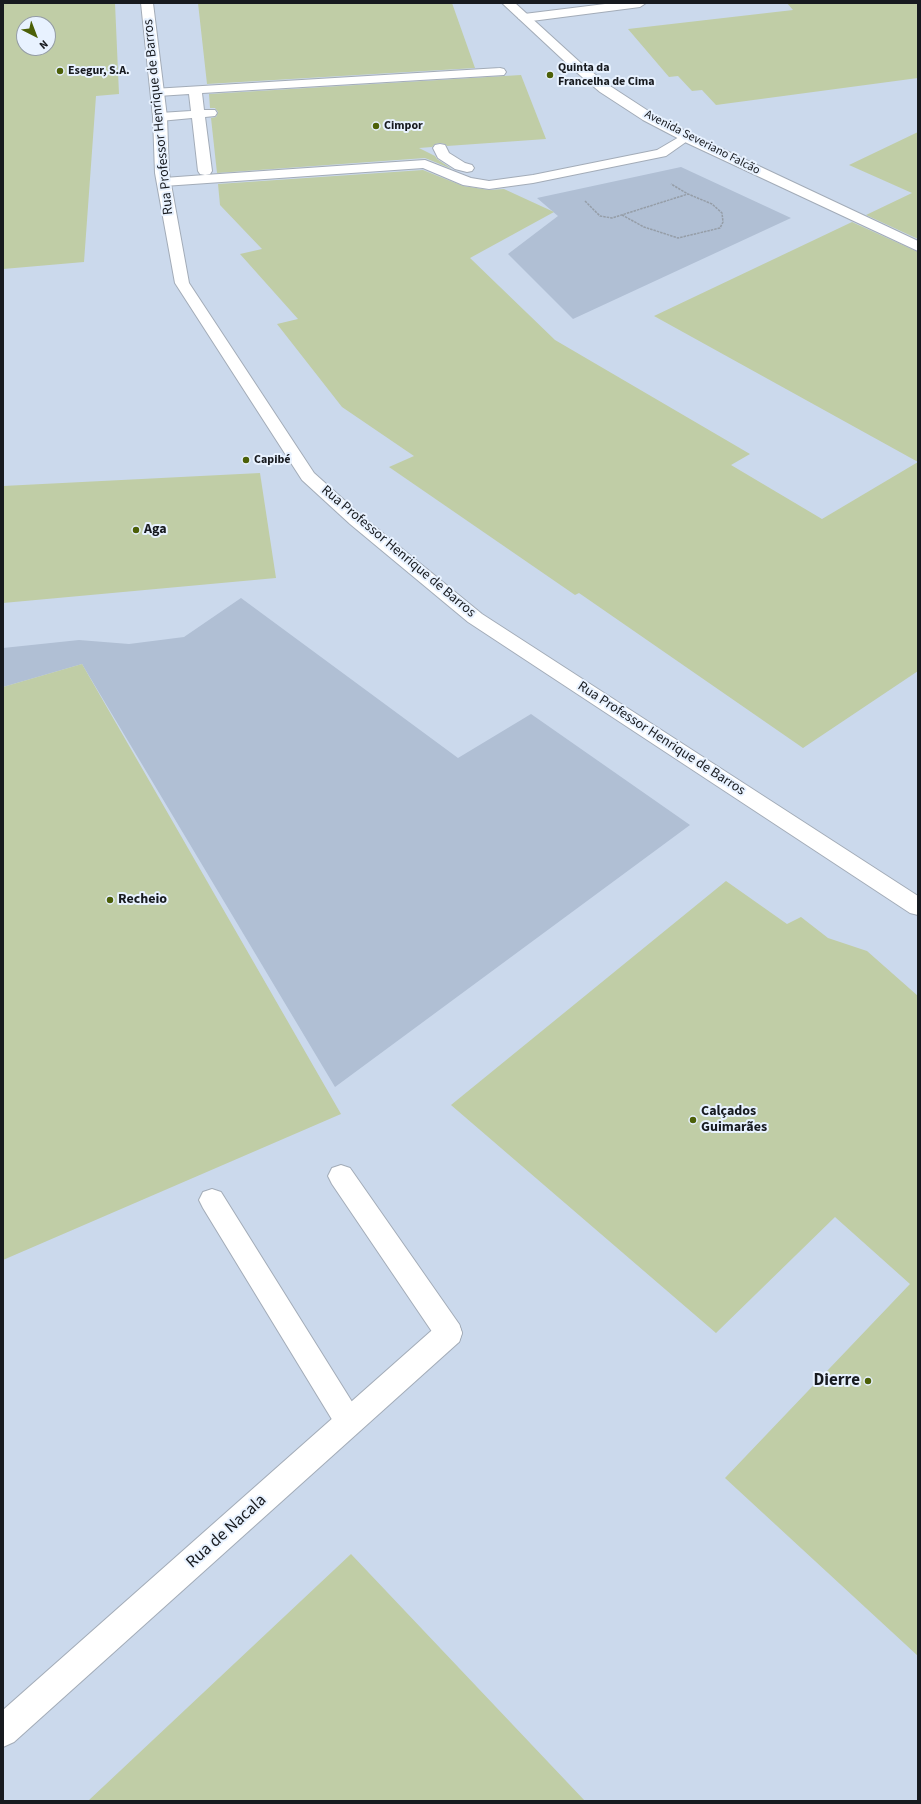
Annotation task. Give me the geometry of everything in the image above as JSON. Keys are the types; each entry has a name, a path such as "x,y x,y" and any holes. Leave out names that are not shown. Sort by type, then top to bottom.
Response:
{"street":[{"name":"Rua Professor Henrique de Barros","path":"147,3 158,92 164,182 182,283 308,476 356,520 475,618 918,907"},
{"name":"Avenida Severiano Falcão","path":"508,3 558,50 605,89 642,113 686,137 918,247"},
{"path":"524,18 640,3"},
{"path":"158,92 500,72"},
{"path":"195,90 204,114 205,170"},
{"path":"160,117 204,114"},
{"path":"440,148 443,155 460,166 490,173 513,173 564,164 643,144 686,137"},
{"path":"164,182 425,164 468,182 489,184 533,179 661,153 686,137"},
{"name":"Rua de Nacala","path":"3,1731 449,1333 341,1176"},
{"path":"212,1200 349,1422"}],"path":[{"path":"622,215 644,228 678,238 720,228 723,222 722,213 712,204 688,194 668,183"},
{"path":"584,199 600,216 612,218 688,194"}],"shaded area":[{"path":"3,3 918,3 918,1801 3,1801"},
{"path":"681,167 791,218 573,319 508,254 558,216 537,198"},
{"path":"241,598 458,758 531,714 690,825 335,1087 82,664 3,687 3,648 79,640 129,644 184,637"}],"building":[{"path":"3,3 115,3 119,94 96,96 84,262 3,269"},
{"path":"198,3 452,3 475,68 207,84"},
{"path":"787,3 918,3 918,78 716,105 702,90 692,91 678,76 669,77 628,29 793,10"},
{"name":"Cimpor","path":"521,75 546,139 447,146 440,143 435,144 432,147 419,148 435,156 452,169 425,158 217,173 211,118 216,117 218,112 215,108 210,108 209,94"},
{"path":"918,132 918,239 866,215 912,193 849,165"},
{"path":"423,170 463,186 489,190 504,189 554,212 470,258 555,340 750,454 731,465 822,519 918,462 918,671 803,748 579,593 575,595 389,467 414,456 342,407 277,324 298,319 240,254 262,249 220,205 218,184"},
{"path":"852,222 918,252 918,462 654,316"},
{"name":"Aga","path":"260,473 276,578 3,603 3,486"},
{"name":"Recheio","path":"82,664 341,1114 3,1260 3,687"},
{"name":"Calçados Guimarães","path":"726,881 787,924 801,917 828,938 867,951 918,996 918,1656 725,1478 910,1284 835,1217 716,1333 451,1105"},
{"path":"351,1554 585,1801 88,1801"}],"place":[{"name":"Esegur, S.A.","path":"60,71"},
{"name":"Quinta da Francelha de Cima","path":"550,75"},
{"name":"Cimpor","path":"376,126"},
{"name":"Capibé","path":"246,460"},
{"name":"Aga","path":"136,530"},
{"name":"Recheio","path":"110,900"},
{"name":"Calçados Guimarães","path":"693,1120"},
{"name":"Dierre","path":"868,1381"}]}
